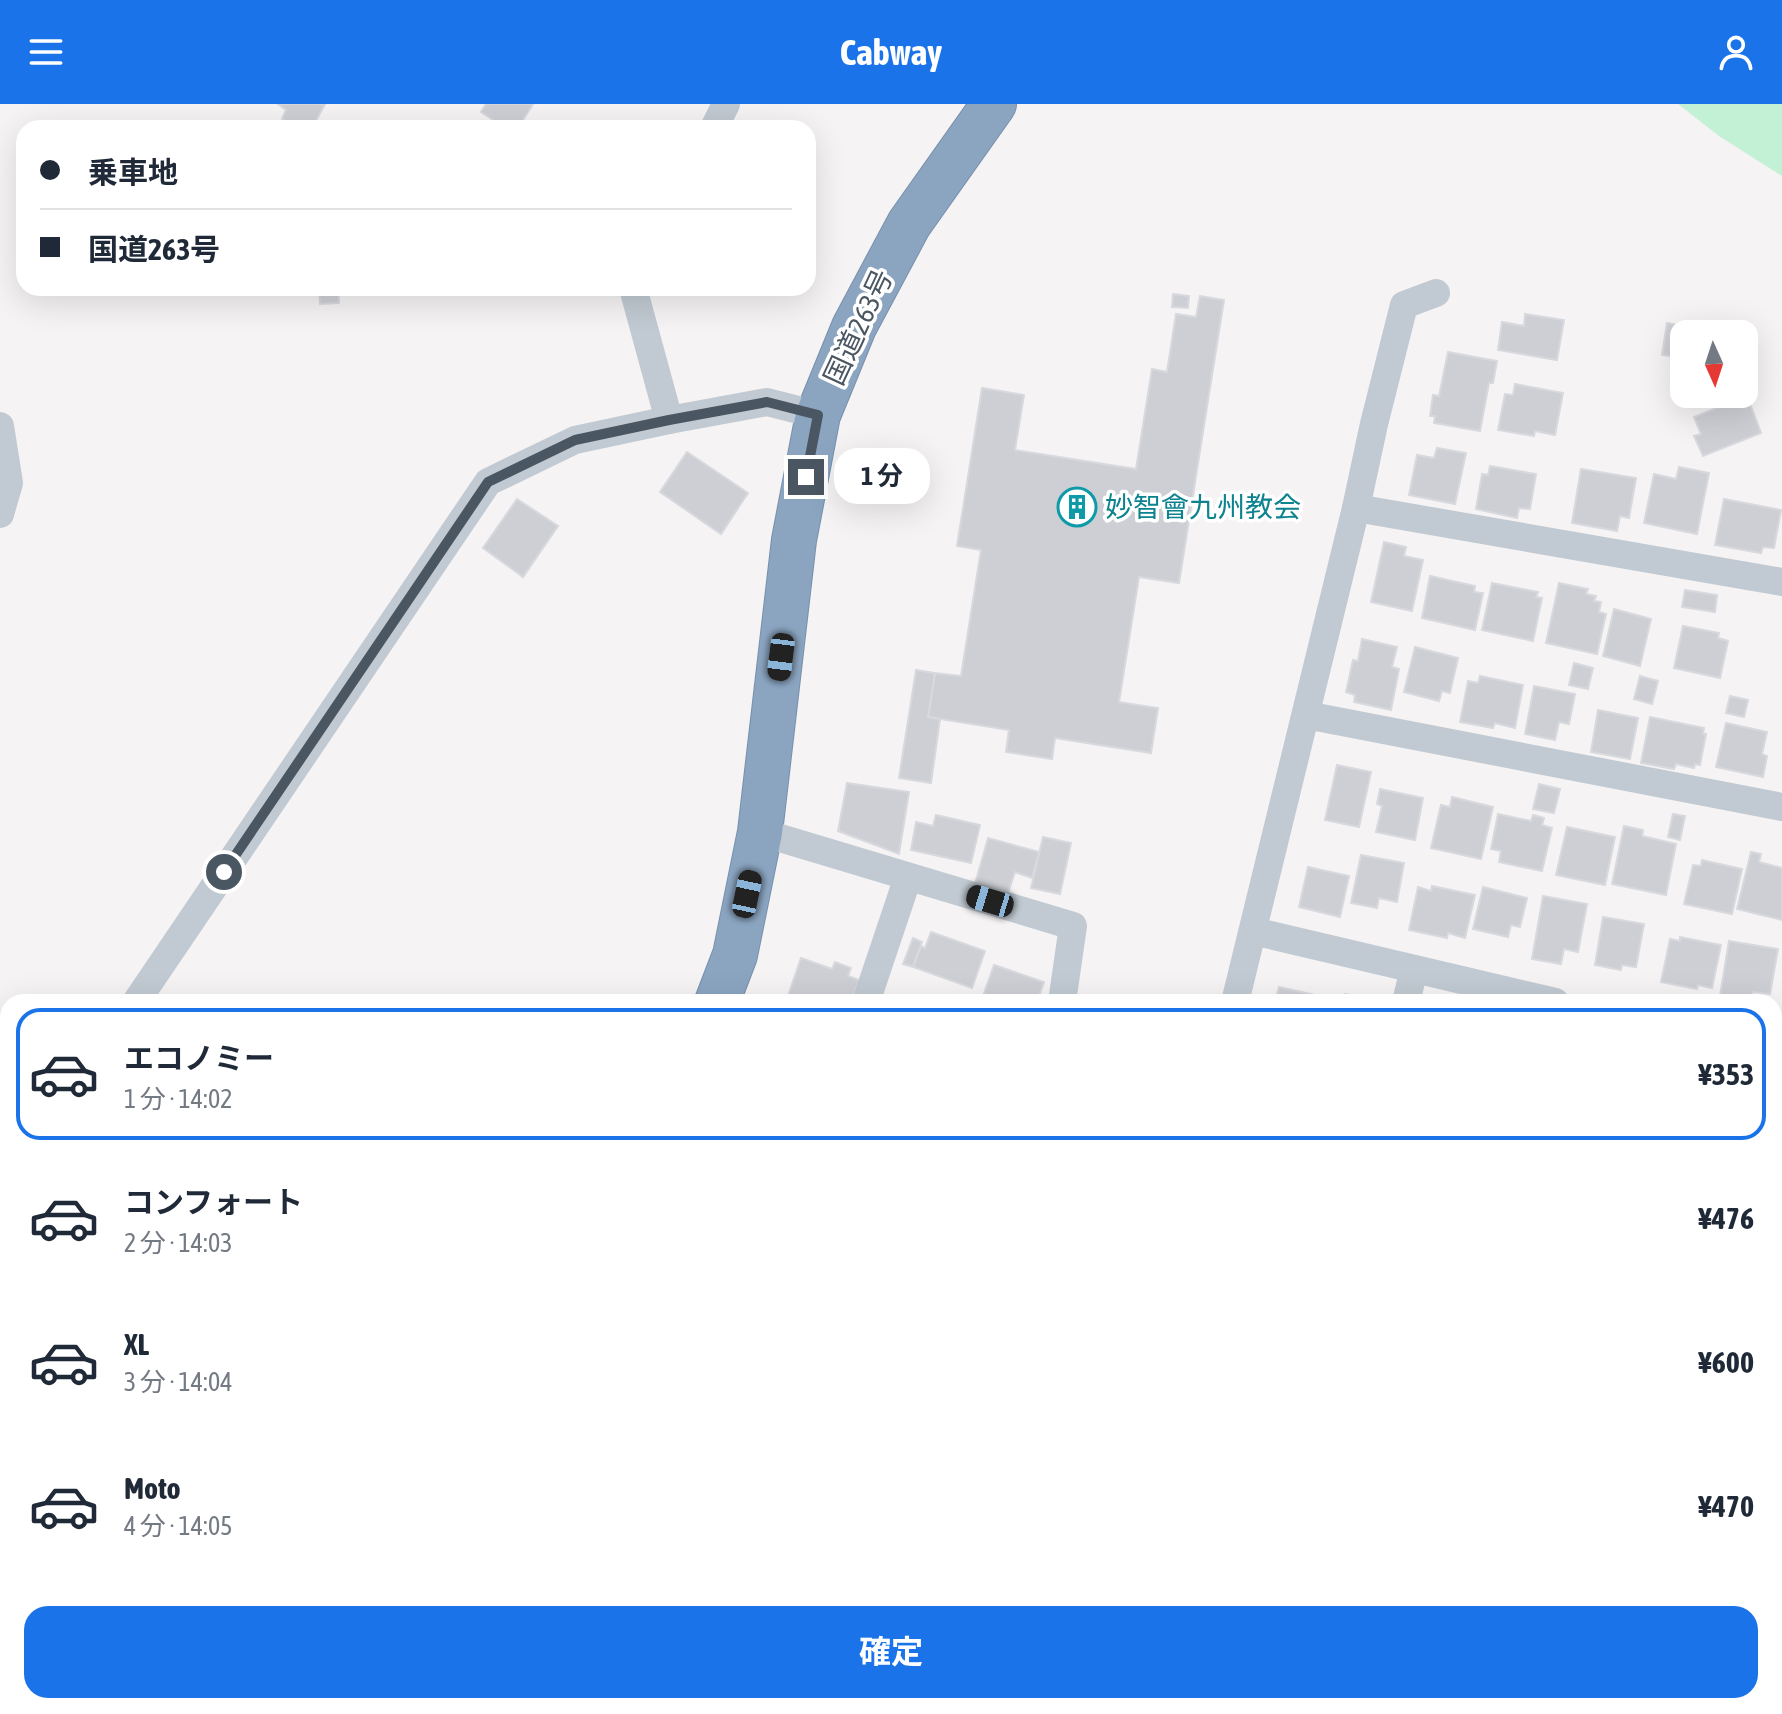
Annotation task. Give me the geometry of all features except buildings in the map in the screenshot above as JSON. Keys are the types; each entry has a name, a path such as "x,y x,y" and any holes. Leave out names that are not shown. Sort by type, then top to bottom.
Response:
{"highway":[{"name":"国道263号","path":"720,994 735,955 760,832 794,540 818,415 854,327 909,224 994,104"}],"street":[{"path":"1237,994 1404,305 1436,293"},
{"path":"635,296 669,420"},
{"path":"141,994 488,482 575,440 669,420 767,402 818,415"},
{"path":"0,426 9,483 0,514"},
{"path":"1356,508 1782,582"},
{"path":"1306,715 1782,807"},
{"path":"760,832 1073,926 1063,994"},
{"path":"869,994 908,877"},
{"path":"1253,931 1521,994"},
{"path":"1408,994 1414,969"}],"green space":[{"path":"1678,104 1782,104 1782,176 1719,136"}],"place":[{"name":"妙智會九州教会","path":"1077,507"}],"route":[{"path":"224,872 488,482 575,440 767,402 818,415 806,477"}]}
